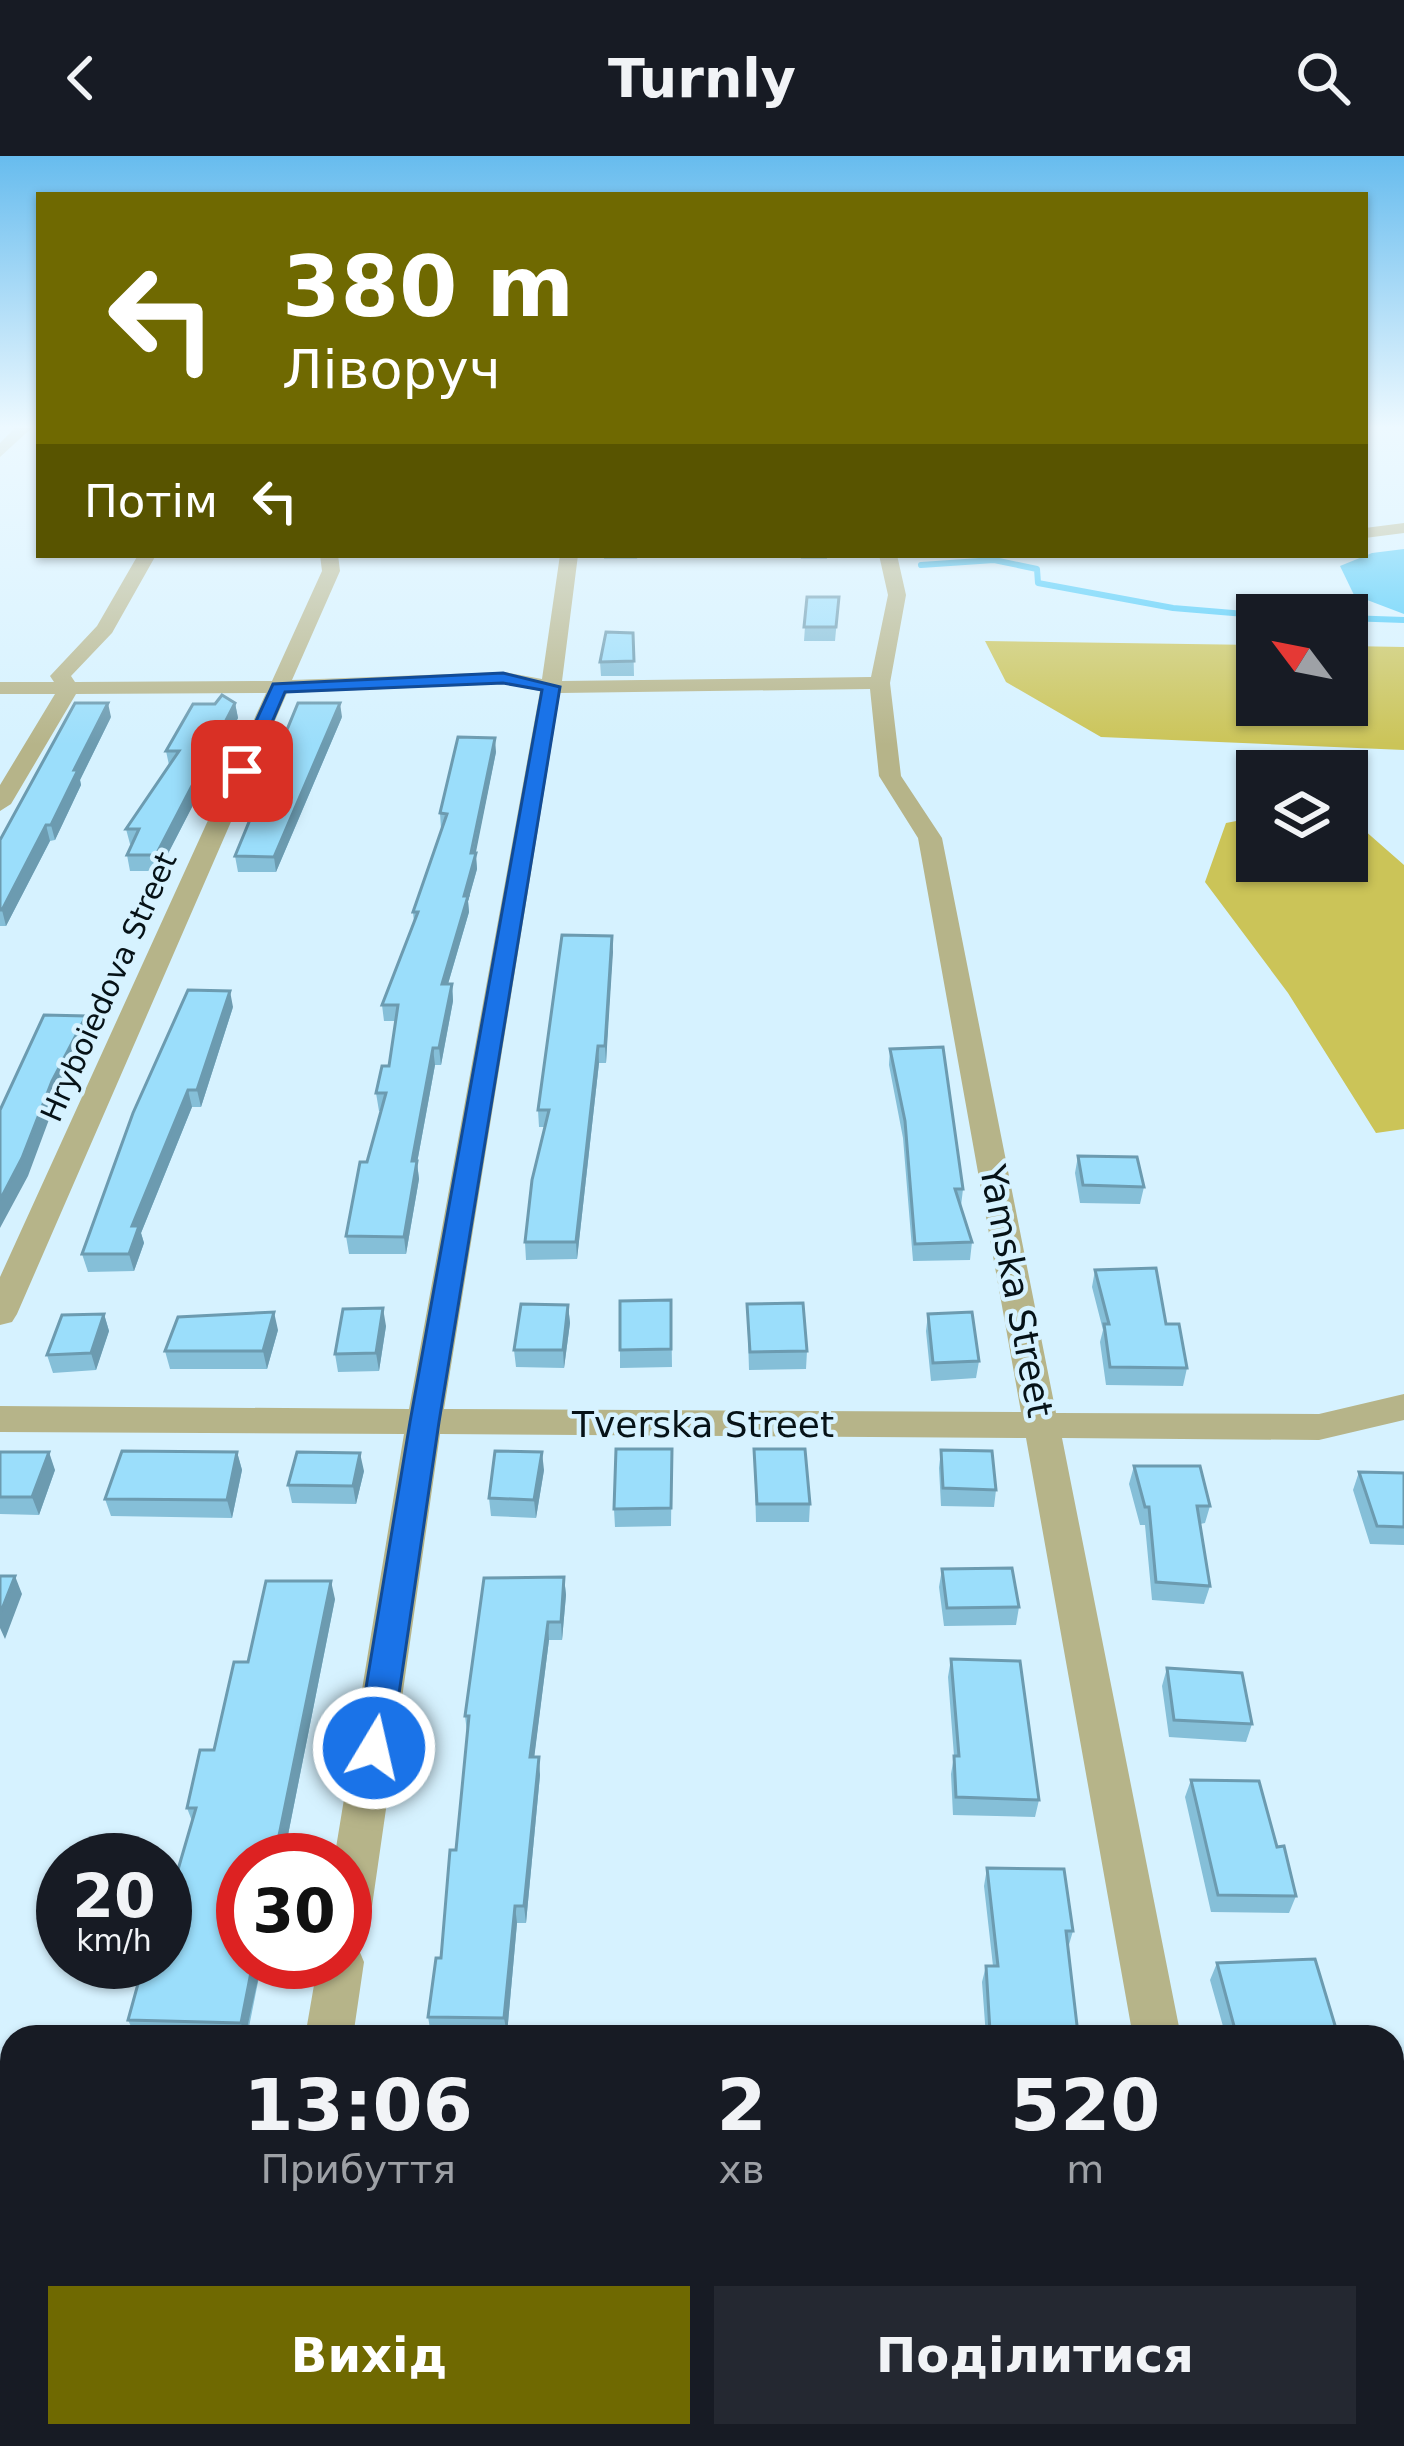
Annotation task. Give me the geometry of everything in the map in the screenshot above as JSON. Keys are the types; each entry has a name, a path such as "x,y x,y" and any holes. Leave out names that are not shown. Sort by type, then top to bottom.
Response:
{"street":[{"path":"68,688 60,676 105,629 145,558"},
{"name":"Hryboiedova Street","path":"0,1314 331,571 329,558"},
{"path":"361,1833 569,558"},
{"name":"Yamska Street","path":"889,558 897,595 880,683 890,776 930,838 1155,2025"},
{"path":"0,688 279,687 503,678 551,687 880,683"},
{"path":"0,804 68,688"},
{"name":"Tverska Street","path":"0,1419 1319,1427 1404,1406"},
{"path":"331,2025 337,1989"}],"shaded area":[{"path":"985,641 1236,645 1236,726 1368,726 1368,646 1404,647 1404,750 1101,737 1006,682"},
{"path":"1236,821 1236,882 1368,882 1368,833 1404,865 1404,1129 1376,1133 1288,993 1205,882 1226,823"}],"water":[{"path":"1404,549 1404,614 1368,600 1368,594 1354,594 1340,566 1368,555"}],"building":[{"path":"807,597 839,597 836,627 804,627"},
{"path":"606,632 633,633 634,661 600,662"},
{"path":"222,695 235,703 156,855 127,855 139,829 126,829 179,751 166,751 193,704 215,704"},
{"path":"75,703 108,703 51,825 46,825 0,910 0,840"},
{"path":"298,703 340,703 274,857 235,856"},
{"path":"458,737 495,738 471,853 476,853 464,896 468,896 442,984 452,984 439,1048 433,1048 412,1161 417,1161 404,1237 346,1236 360,1162 367,1162 386,1093 376,1093 382,1066 389,1066 398,1005 382,1005 418,912 413,912 447,814 440,813"},
{"path":"562,935 612,936 605,1046 598,1046 576,1242 525,1242 532,1180 549,1110 538,1110"},
{"path":"188,990 230,991 197,1090 188,1090 132,1226 139,1226 129,1254 82,1254 133,1113"},
{"path":"44,1015 86,1016 0,1200 0,1110"},
{"path":"943,1047 963,1189 955,1189 972,1242 915,1244 905,1121 890,1049"},
{"path":"1078,1156 1137,1157 1144,1187 1083,1185"},
{"path":"1156,1268 1166,1324 1179,1324 1187,1368 1110,1367 1104,1324 1109,1324 1095,1270"},
{"path":"671,1300 671,1349 620,1350 620,1301"},
{"path":"803,1303 807,1351 750,1352 747,1304"},
{"path":"521,1304 568,1305 563,1350 514,1350"},
{"path":"383,1308 376,1353 335,1354 343,1309"},
{"path":"274,1312 263,1351 165,1351 178,1317"},
{"path":"972,1312 979,1361 933,1363 928,1314"},
{"path":"104,1314 91,1353 47,1355 62,1315"},
{"path":"616,1449 672,1449 671,1508 614,1509"},
{"path":"754,1449 805,1449 810,1504 757,1504"},
{"path":"941,1450 992,1451 996,1490 943,1488"},
{"path":"122,1451 237,1452 227,1500 105,1499"},
{"path":"495,1451 542,1452 534,1500 489,1498"},
{"path":"0,1452 49,1452 32,1497 0,1497"},
{"path":"297,1452 360,1453 353,1486 288,1485"},
{"path":"1134,1466 1200,1466 1210,1506 1197,1506 1210,1586 1156,1582 1149,1507 1145,1507"},
{"path":"1359,1472 1404,1473 1404,1527 1377,1526"},
{"path":"1012,1568 1019,1607 947,1608 942,1569"},
{"path":"0,1576 15,1576 0,1614"},
{"path":"564,1577 561,1622 548,1622 530,1757 539,1757 524,1906 515,1906 504,2018 428,2017 436,1958 441,1958 450,1850 456,1850 469,1716 465,1716 484,1578"},
{"path":"266,1581 331,1581 280,1833 216,1833 216,1989 248,1989 241,2023 128,2020 137,1989 192,1989 189,1833 196,1808 187,1808 200,1750 214,1750 234,1662 248,1662"},
{"path":"951,1659 1020,1661 1039,1800 956,1797 954,1756 959,1756"},
{"path":"1167,1668 1242,1673 1252,1724 1174,1720"},
{"path":"1191,1780 1259,1781 1277,1847 1284,1846 1296,1896 1218,1895"},
{"path":"987,1868 1064,1869 1073,1931 1066,1931 1077,2025 990,2025 986,1966 998,1966"},
{"path":"1315,1959 1335,2025 1234,2025 1217,1963"}],"waterway":[{"path":"921,565 994,560 1037,569 1038,583 1173,608 1236,613"},
{"path":"1368,619 1404,620"}],"route":[{"path":"242,771 279,687 503,678 551,687 424,1422 374,1748"}]}
